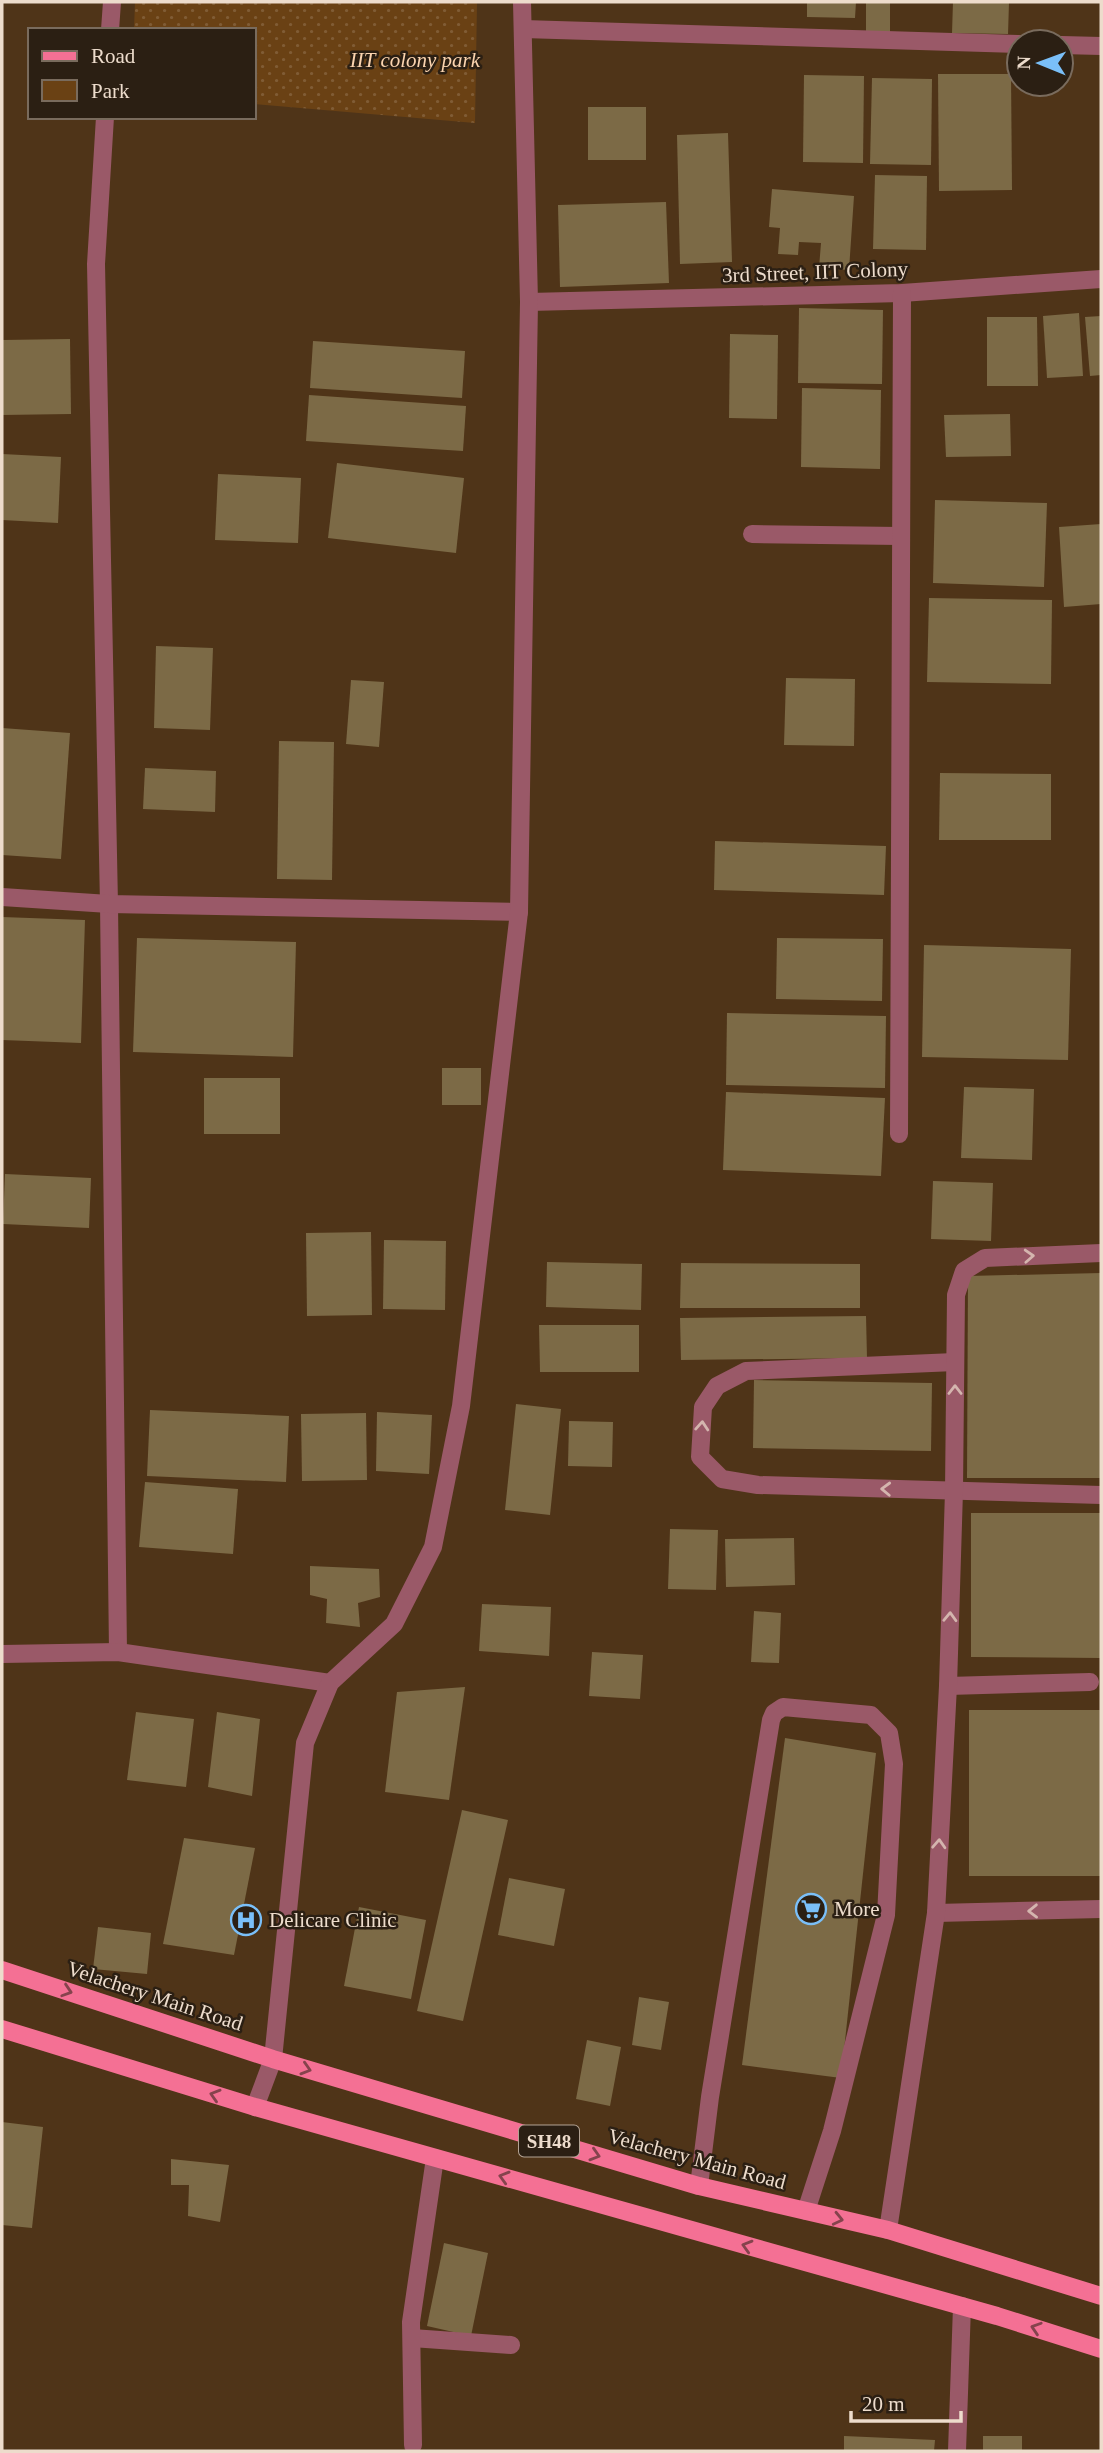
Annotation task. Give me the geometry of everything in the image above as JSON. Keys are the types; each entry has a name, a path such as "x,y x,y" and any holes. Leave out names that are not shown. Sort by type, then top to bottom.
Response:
{"main road":[{"name":"Velachery Main Road","path":"2,1970 273,2059 699,2186 888,2230 1101,2296"},
{"name":"SH48","path":"2,2029 255,2107 962,2306 1101,2349"}],"street":[{"path":"110,28 112,2"},
{"path":"255,2107 273,2059 305,1743 330,1683 394,1624 433,1548 461,1406 519,912 529,302 522,2"},
{"path":"523,29 1005,44"},
{"path":"1075,45 1101,46"},
{"path":"105,119 96,264 109,904 118,1652"},
{"name":"3rd Street, IIT Colony","path":"529,302 902,293 1101,279"},
{"path":"898,1134 902,293"},
{"path":"752,534 900,536"},
{"path":"2,897 109,904 519,912"},
{"path":"888,2230 936,1913 948,1686 956,1295 964,1271 985,1258 1101,1253"},
{"path":"955,1362 746,1371 717,1386 703,1407 700,1457 722,1479 758,1485 1101,1495"},
{"path":"2,1654 118,1652 330,1683"},
{"path":"948,1686 1090,1682"},
{"path":"699,2186 710,2097 771,1720 774,1713 783,1707 871,1715 889,1733 894,1764 886,1915 832,2131 806,2211"},
{"path":"936,1913 1101,1909"},
{"path":"414,2445 411,2322 435,2158"},
{"path":"957,2451 962,2306"},
{"path":"412,2338 511,2345"}],"green space":[{"name":"IIT colony park","path":"135,2 477,2 475,123 256,104 256,28 134,28"}],"building":[{"path":"807,2 856,2 855,18 807,17"},
{"path":"866,2 890,2 890,36 866,36"},
{"path":"953,2 1009,2 1008,28 1005,28 1005,34 952,33"},
{"path":"938,74 1005,74 1005,98 1011,98 1012,190 939,191"},
{"path":"804,75 864,76 863,163 803,162"},
{"path":"872,78 932,79 931,165 870,164"},
{"path":"588,107 646,107 646,160 588,160"},
{"path":"728,133 732,262 680,264 677,135"},
{"path":"875,175 927,176 926,250 873,249"},
{"path":"772,189 854,196 849,270 819,268 821,243 799,242 798,255 778,254 780,228 769,227"},
{"path":"666,202 669,283 560,287 558,205"},
{"path":"799,308 883,310 882,384 798,383"},
{"path":"1079,313 1083,376 1047,378 1043,316"},
{"path":"1101,316 1101,375 1090,376 1085,317"},
{"path":"987,317 1037,317 1038,386 987,386"},
{"path":"730,334 778,335 777,419 729,418"},
{"path":"70,339 71,414 2,415 2,340"},
{"path":"313,341 465,351 462,398 310,388"},
{"path":"802,388 881,390 880,469 801,467"},
{"path":"309,395 466,406 463,451 306,441"},
{"path":"1010,414 1011,456 946,457 944,415"},
{"path":"2,454 61,457 58,523 2,520"},
{"path":"337,463 464,478 456,553 328,538"},
{"path":"218,474 301,478 298,543 215,540"},
{"path":"935,500 1047,503 1044,587 933,583"},
{"path":"1101,524 1101,604 1064,607 1059,527"},
{"path":"929,598 1052,600 1051,684 927,682"},
{"path":"156,646 213,648 210,730 154,728"},
{"path":"786,678 855,679 854,746 784,745"},
{"path":"351,680 384,682 379,747 346,744"},
{"path":"2,728 70,733 61,859 2,855"},
{"path":"279,741 334,742 332,880 277,879"},
{"path":"145,768 216,771 215,812 143,809"},
{"path":"940,773 1051,774 1051,840 939,840"},
{"path":"715,841 886,846 884,895 714,890"},
{"path":"2,917 85,920 81,1043 2,1040"},
{"path":"137,938 296,942 293,1057 133,1052"},
{"path":"777,938 883,939 882,1001 776,999"},
{"path":"924,945 1071,949 1068,1060 922,1057"},
{"path":"727,1013 886,1016 885,1088 726,1085"},
{"path":"442,1068 481,1068 481,1105 442,1105"},
{"path":"204,1078 280,1078 280,1134 204,1134"},
{"path":"964,1087 1034,1089 1032,1160 961,1158"},
{"path":"726,1092 885,1098 881,1176 723,1170"},
{"path":"5,1174 91,1178 89,1228 3,1224"},
{"path":"933,1181 993,1183 991,1241 931,1239"},
{"path":"371,1232 372,1315 307,1316 306,1233"},
{"path":"384,1240 446,1241 445,1310 383,1309"},
{"path":"547,1262 642,1264 641,1310 546,1307"},
{"path":"681,1263 860,1264 860,1308 680,1308"},
{"path":"1101,1273 1101,1478 967,1478 968,1276"},
{"path":"866,1316 867,1358 681,1360 680,1318"},
{"path":"539,1325 639,1325 639,1372 540,1372"},
{"path":"754,1380 932,1383 931,1451 753,1448"},
{"path":"516,1404 561,1409 550,1515 505,1510"},
{"path":"150,1410 289,1416 286,1482 147,1476"},
{"path":"377,1412 432,1415 429,1474 376,1471"},
{"path":"366,1413 367,1480 302,1481 301,1414"},
{"path":"569,1421 613,1422 612,1467 568,1466"},
{"path":"145,1482 238,1489 233,1554 139,1547"},
{"path":"971,1513 1101,1513 1101,1658 971,1657"},
{"path":"670,1529 718,1530 716,1590 668,1589"},
{"path":"794,1538 795,1585 726,1587 725,1539"},
{"path":"310,1566 379,1569 380,1597 358,1603 360,1627 326,1623 327,1599 310,1595"},
{"path":"482,1604 551,1607 549,1656 479,1651"},
{"path":"754,1611 781,1613 779,1663 751,1662"},
{"path":"592,1652 643,1655 640,1699 589,1696"},
{"path":"465,1687 449,1800 385,1792 397,1692"},
{"path":"969,1710 1101,1710 1101,1876 969,1876"},
{"path":"136,1712 194,1719 186,1787 127,1780"},
{"path":"217,1712 260,1719 252,1796 208,1787"},
{"name":"More","path":"785,1738 876,1753 841,2078 742,2065"},
{"path":"462,1810 508,1820 463,2021 417,2011"},
{"path":"184,1838 255,1848 234,1955 163,1944"},
{"path":"509,1878 565,1889 554,1946 498,1935"},
{"path":"359,1907 426,1920 411,1999 344,1986"},
{"path":"98,1927 151,1933 147,1974 93,1969"},
{"path":"639,1997 669,2002 661,2050 632,2045"},
{"path":"587,2040 621,2047 610,2106 576,2099"},
{"path":"2,2122 43,2127 32,2228 2,2225"},
{"path":"171,2159 229,2165 220,2222 188,2216 189,2185 171,2185"},
{"path":"444,2243 488,2253 471,2336 427,2326"},
{"path":"844,2436 935,2440 934,2451 844,2451"},
{"path":"983,2436 1022,2436 1022,2451 983,2451"}],"place":[{"name":"More","path":"811,1909"},
{"name":"Delicare Clinic","path":"246,1920"}]}
